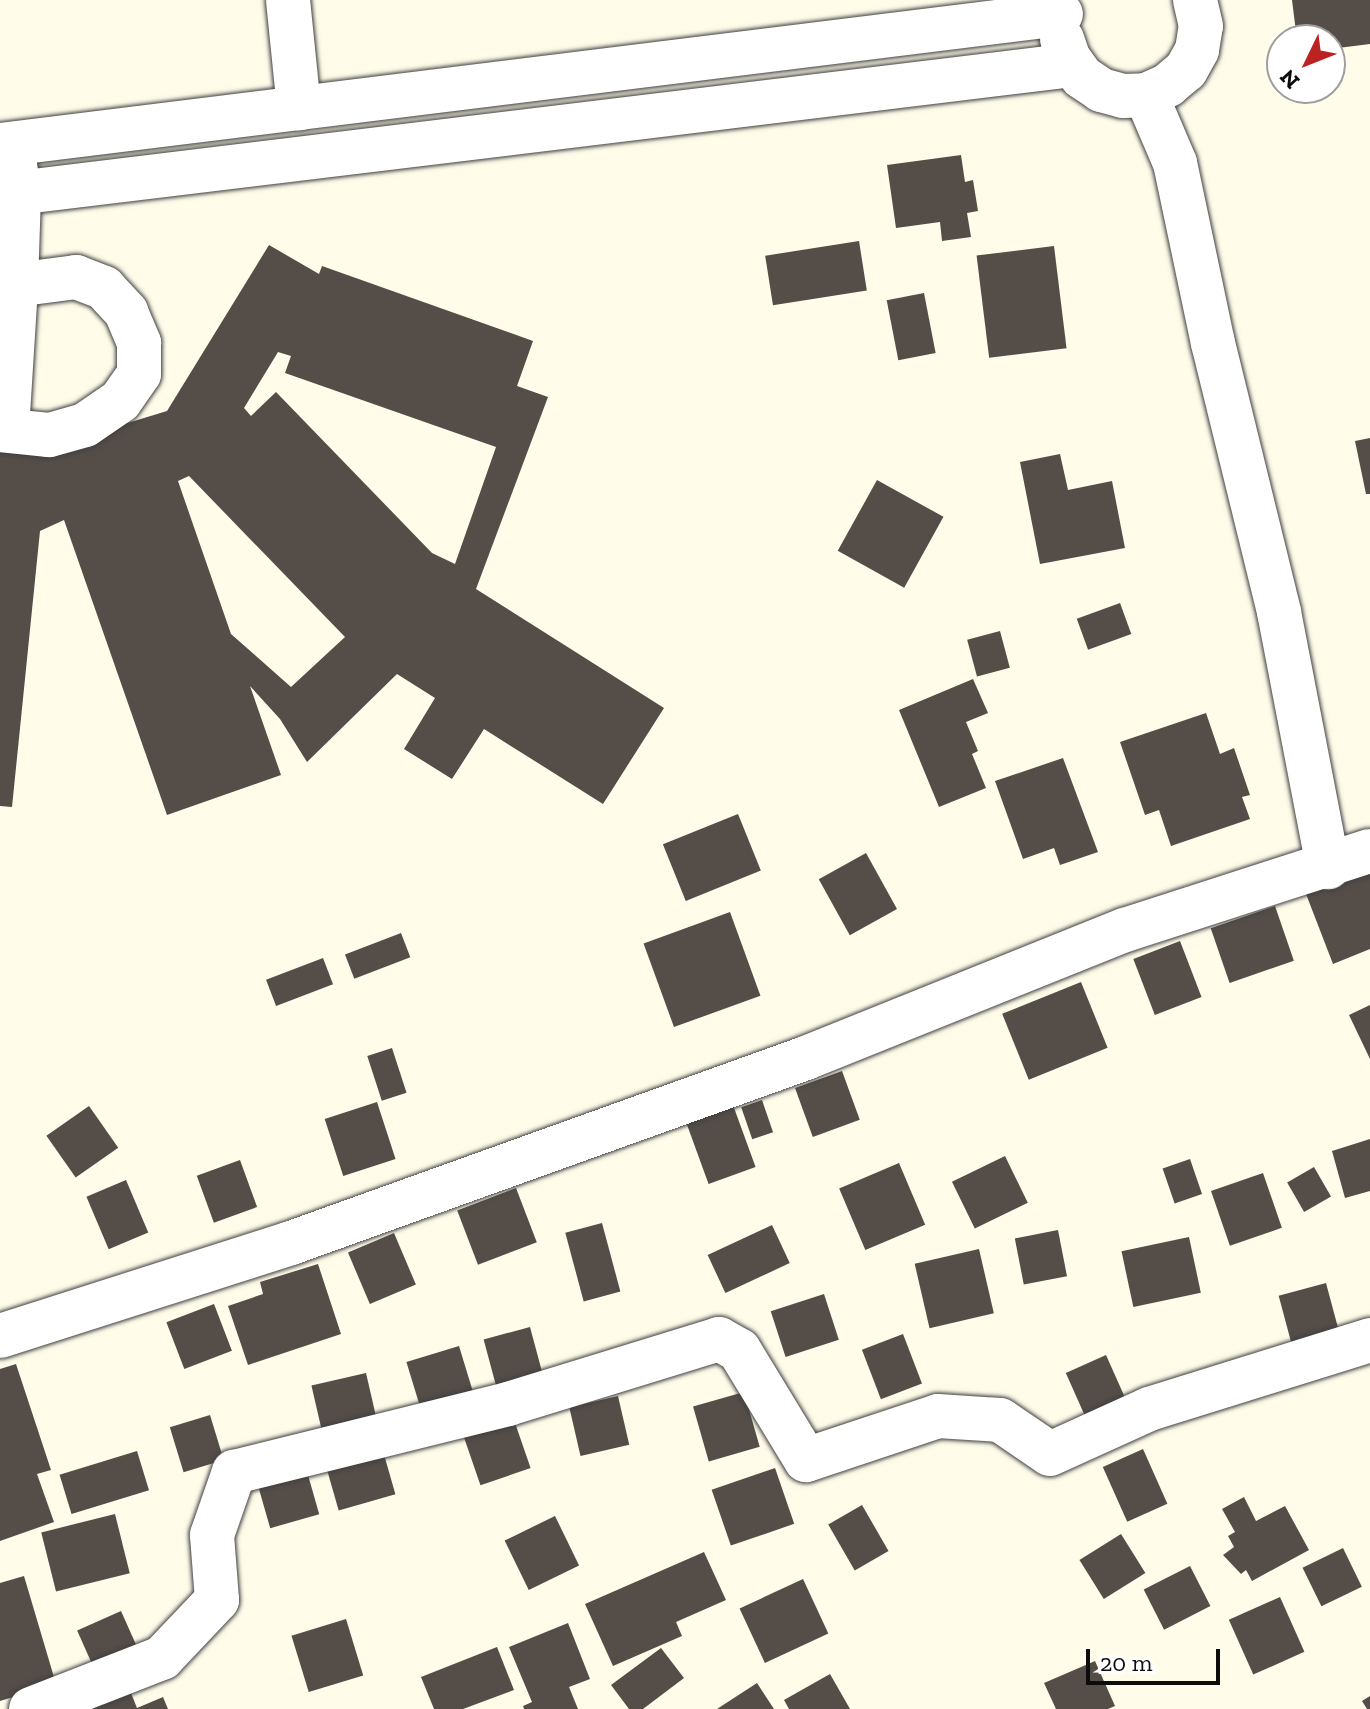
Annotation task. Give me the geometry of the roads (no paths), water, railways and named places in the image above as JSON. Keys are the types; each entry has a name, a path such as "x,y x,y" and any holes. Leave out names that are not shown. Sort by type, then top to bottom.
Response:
{"street":[{"path":"288,0 299,108"},
{"path":"8,286 76,277 104,288 126,312 139,343 139,374 120,401 85,425 49,435 4,430 10,194 6,145 1063,7 1061,37 1082,77 1101,90 1123,96 1146,95 1168,85 1186,70 1197,50 1201,26 1195,0"},
{"path":"10,194 1073,65"},
{"path":"1146,95 1175,163 1213,343 1279,612 1328,867"},
{"path":"0,1336 291,1243 806,1058 1125,930 1370,851"},
{"path":"31,1709 162,1658 217,1600 212,1535 234,1472 508,1404 719,1339 739,1350 806,1460 938,1416 1000,1420 1050,1454 1149,1409 1370,1340"}]}
